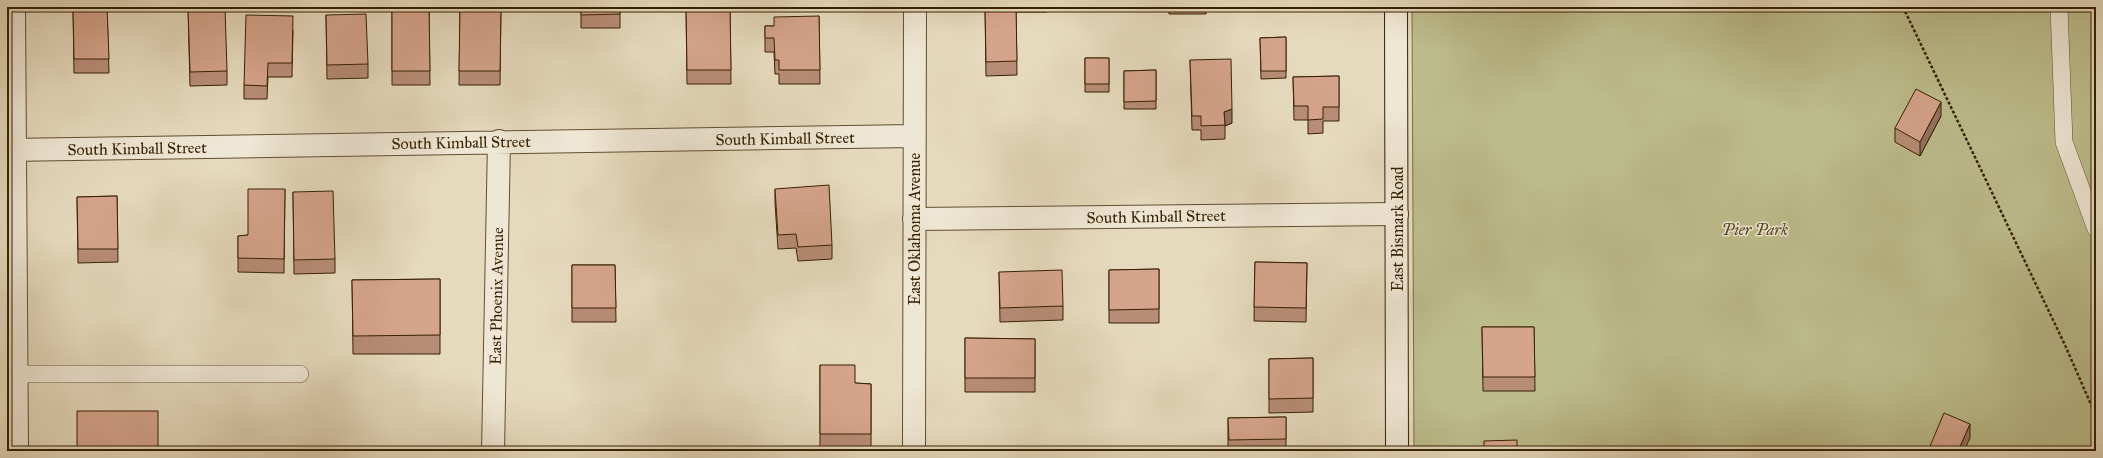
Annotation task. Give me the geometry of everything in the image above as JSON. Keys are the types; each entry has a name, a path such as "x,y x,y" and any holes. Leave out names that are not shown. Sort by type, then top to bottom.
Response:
{"street":[{"path":"14,7 11,150 17,451"},
{"name":"East Oklahoma Avenue","path":"914,451 915,7"},
{"name":"East Bismark Road","path":"1396,7 1397,451"},
{"name":"South Kimball Street","path":"11,150 914,136"},
{"name":"East Phoenix Avenue","path":"493,451 499,142"},
{"name":"South Kimball Street","path":"914,219 1397,214"}],"lane":[{"path":"2059,7 2064,142 2096,229"},
{"path":"16,374 300,374"}],"path":[{"path":"1903,7 2065,345 2096,416"}],"green space":[{"name":"Pier Park","path":"1412,7 2096,7 2096,451 1414,451"}],"building":[{"path":"73,7 107,7 109,59 74,59"},
{"path":"188,7 225,7 227,71 190,72"},
{"path":"392,7 429,7 430,71 392,71"},
{"path":"460,7 501,7 500,71 459,71"},
{"path":"581,7 620,7 620,14 581,15"},
{"path":"686,7 730,7 731,70 687,70"},
{"path":"985,7 1016,7 1017,61 986,62"},
{"path":"366,14 368,64 327,65 326,15"},
{"path":"246,15 293,16 292,63 268,63 267,86 244,85"},
{"path":"819,16 820,70 779,70 779,60 775,60 774,38 765,38 765,26 774,26 774,17"},
{"path":"1286,37 1286,71 1261,71 1260,38"},
{"path":"1085,58 1109,58 1109,84 1085,84"},
{"path":"1231,59 1232,109 1224,112 1225,125 1201,126 1201,116 1192,116 1190,60"},
{"path":"1156,70 1156,101 1124,102 1124,71"},
{"path":"1339,76 1339,107 1323,107 1323,119 1308,120 1308,106 1294,106 1293,77"},
{"path":"1916,89 1941,102 1920,142 1895,128"},
{"path":"829,185 832,245 798,247 796,234 778,235 775,189"},
{"path":"248,189 285,189 284,259 238,258 238,236 248,235"},
{"path":"333,191 335,259 294,260 293,192"},
{"path":"117,196 118,249 78,249 77,197"},
{"path":"1255,262 1307,263 1306,308 1254,307"},
{"path":"572,265 615,265 616,308 572,308"},
{"path":"1159,269 1159,309 1109,310 1109,270"},
{"path":"1062,270 1063,306 1000,308 999,272"},
{"path":"440,279 440,335 353,336 352,280"},
{"path":"1482,327 1534,327 1535,377 1483,377"},
{"path":"965,338 1035,339 1035,378 965,378"},
{"path":"1313,358 1313,398 1269,399 1269,359"},
{"path":"820,365 855,365 855,383 871,384 871,434 820,434"},
{"path":"77,411 158,411 158,451 77,451"},
{"path":"1944,413 1970,424 1958,451 1928,451"},
{"path":"1286,417 1286,439 1229,440 1228,418"},
{"path":"1517,440 1517,451 1484,451 1484,441"}]}
